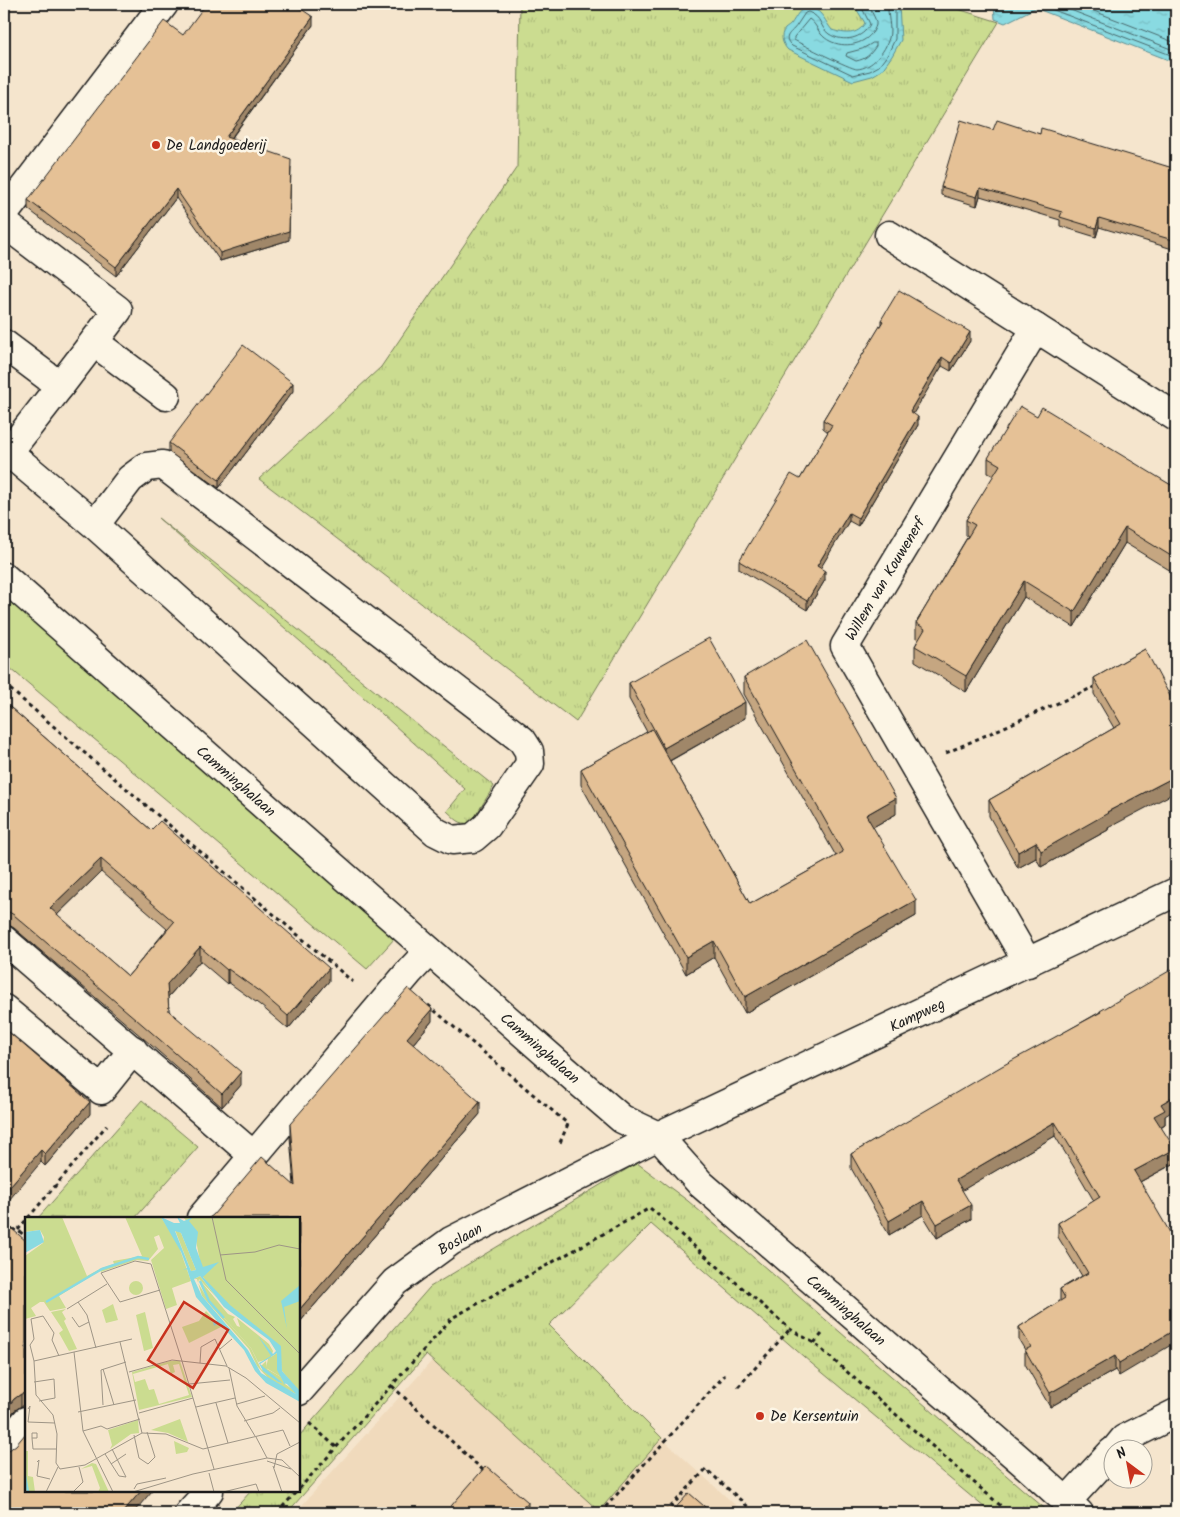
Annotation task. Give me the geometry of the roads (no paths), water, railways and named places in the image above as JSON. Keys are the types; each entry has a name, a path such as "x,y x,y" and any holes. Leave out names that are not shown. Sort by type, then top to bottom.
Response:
{"street":[{"path":"4,214 164,4"},
{"path":"4,223 118,310 6,455 95,525 436,832 452,840 473,838 487,826 530,764 529,751 522,740 163,465 146,467 130,479 95,525"},
{"path":"889,235 1176,417"},
{"name":"Willem van Kouwenerf","path":"1028,963 845,646 1036,328"},
{"path":"94,342 166,396"},
{"path":"4,344 60,386"},
{"name":"Camminghalaan","path":"4,577 428,951 622,1118 658,1136 701,1184 1073,1508"},
{"name":"Kampweg","path":"658,1136 1176,892"},
{"path":"4,940 254,1156"},
{"path":"202,1217 380,1005 428,951"},
{"path":"4,1009 101,1090 133,1050"},
{"name":"Boslaan","path":"300,1389 395,1282 451,1241 658,1136"},
{"path":"1123,1440 1176,1413"},
{"path":"4,1448 25,1422"},
{"path":"1073,1508 1102,1468"},
{"path":"189,1513 208,1492"}],"water":[{"path":"859,4 899,4 901,40 882,70 872,76 853,81 788,50 785,46 782,40 783,32 804,8 815,9 832,30 850,33 858,30 865,23 857,10"},
{"path":"994,4 1176,4 1176,63 1035,8 1005,23 995,19"}],"place":[{"name":"De Landgoederij","path":"156,145"},
{"name":"De Kersentuin","path":"760,1416"}]}
